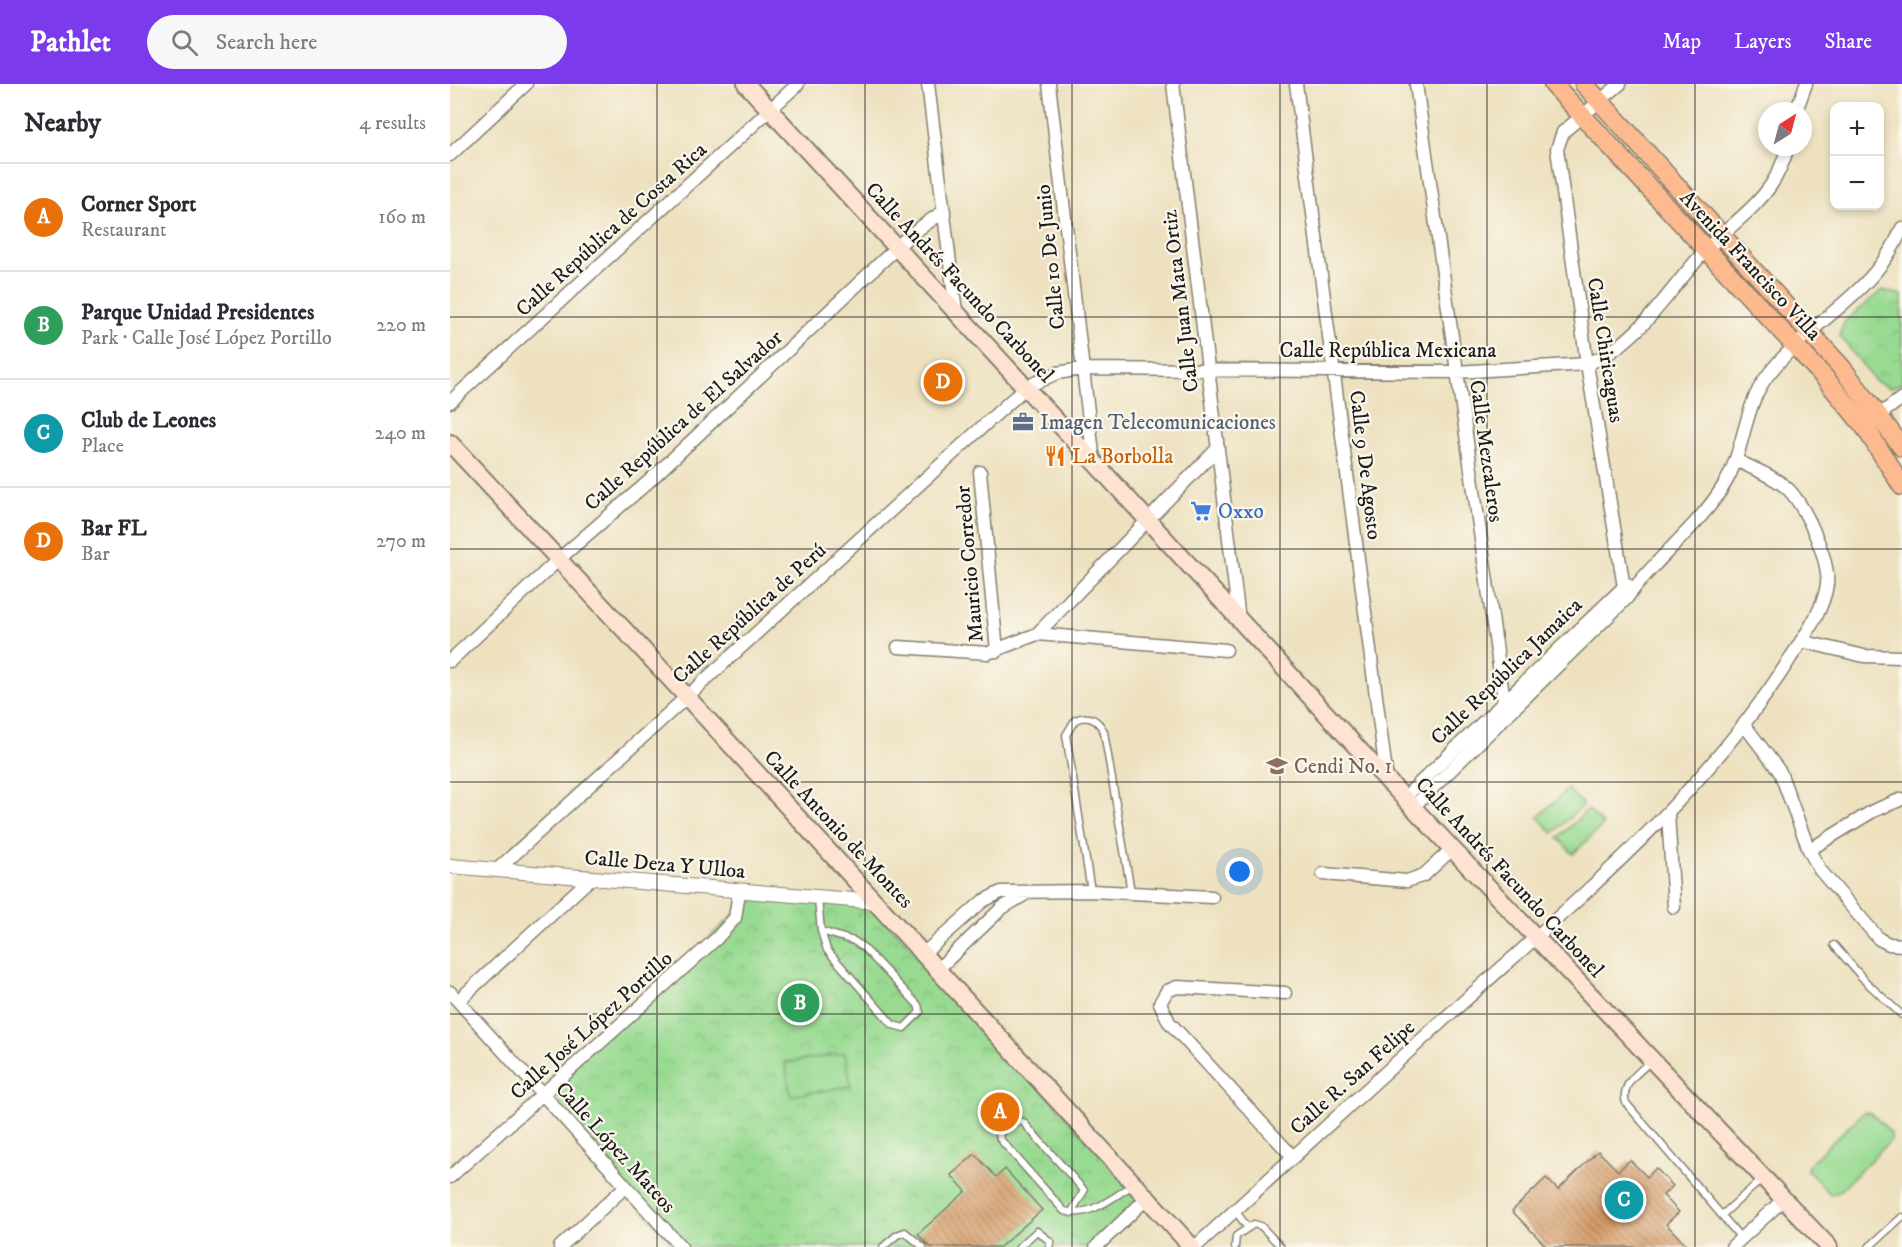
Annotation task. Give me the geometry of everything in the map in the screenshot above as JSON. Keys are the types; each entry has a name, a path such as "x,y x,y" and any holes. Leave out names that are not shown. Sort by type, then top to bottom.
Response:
{"main road":[{"name":"Calle Andrés Facundo Carbonel","path":"746,84 1387,780 1829,1247"},
{"name":"Avenida Francisco Villa","path":"1553,84 1795,346 1865,427 1902,486"},
{"name":"Avenida Francisco Villa","path":"1584,84 1810,333 1880,415 1902,447"},
{"name":"Calle Antonio de Montes","path":"450,443 1193,1247"}],"street":[{"path":"450,155 526,84"},
{"name":"Calle República de Costa Rica","path":"450,402 798,84"},
{"path":"928,84 956,312"},
{"name":"Calle 10 De Junio","path":"1049,84 1094,462"},
{"name":"Calle Juan Mata Ortiz","path":"1173,84 1239,621"},
{"name":"Calle 9 De Agosto","path":"1296,84 1387,780"},
{"name":"Calle Mezcaleros","path":"1416,84 1506,715"},
{"name":"Calle Chiricaguas","path":"1620,84 1563,132 1557,149 1587,364 1626,599"},
{"path":"1799,102 1806,84"},
{"name":"Calle República Mexicana","path":"1026,387 1046,376 1082,369 1456,372 1587,364 1603,357 1627,338 1706,249 1770,187 1785,156"},
{"name":"Calle República de El Salvador","path":"450,661 558,559 647,483 897,247 944,211"},
{"name":"Calle República Jamaica","path":"1409,802 1506,715 1626,599 1640,580 1711,505 1736,460 1760,386 1795,346 1880,270 1902,228"},
{"name":"Calle República de Perú","path":"498,869 686,696 905,500 1026,387"},
{"path":"1865,427 1902,398"},
{"path":"898,647 982,653 997,651 1037,634 1146,519 1217,449"},
{"name":"Calle R. San Felipe","path":"1193,1247 1668,814 1745,726 1801,641 1827,587 1826,567 1822,553 1804,512 1790,491 1767,475 1736,460"},
{"name":"Mauricio Corredor","path":"980,472 997,651"},
{"name":"Calle República Jamaica","path":"1409,802 1504,700 1623,586 1640,580"},
{"path":"1037,634 1226,650"},
{"path":"1801,641 1864,656 1902,657"},
{"path":"1745,726 1780,772 1809,850 1834,889 1875,935 1889,944 1902,945"},
{"path":"1809,850 1873,811 1902,799"},
{"path":"1668,814 1674,907"},
{"path":"1323,874 1407,881 1424,875 1452,849"},
{"name":"Calle Deza Y Ulloa","path":"450,866 876,902"},
{"path":"454,997 591,878"},
{"path":"938,969 1002,908 1032,891"},
{"path":"922,954 994,895 1032,891 1091,891 1212,897"},
{"name":"Calle José López Portillo","path":"450,1177 730,926 737,910 739,892"},
{"path":"1285,993 1177,987 1167,991 1160,1004 1169,1022 1293,1157"},
{"name":"Calle López Mateos","path":"454,997 681,1247"},
{"path":"560,1247 625,1187"},
{"path":"1096,1247 1147,1198"},
{"path":"1737,1243 1784,1199"}],"lane":[{"path":"1091,891 1066,735 1075,720 1087,717 1098,722 1104,732 1131,892"},
{"path":"818,898 820,931 831,956 893,1025 901,1028 913,1022 920,1012 918,1005 864,948 854,941 820,931"},
{"path":"1834,945 1866,982 1902,1015"},
{"path":"1652,1060 1628,1084 1625,1090 1626,1103 1722,1215 1737,1243"},
{"path":"1071,1213 1084,1191 1082,1188 1023,1122 1017,1120 1006,1126 999,1135 1000,1139 1059,1208 1071,1213 1089,1210 1134,1184"},
{"path":"1722,1215 1763,1177"},
{"path":"1235,1210 1247,1227"},
{"path":"1869,1247 1902,1217"},
{"path":"1235,1247 1236,1236 1254,1224 1262,1226 1281,1247"},
{"path":"1019,1247 1037,1231 1051,1242 1049,1247"},
{"path":"883,1247 897,1235 905,1232 923,1247"}],"green space":[{"path":"1882,290 1902,295 1902,383 1890,388 1875,381 1839,335 1845,321"},
{"path":"1568,789 1583,805 1553,833 1538,817"},
{"path":"1588,809 1603,825 1573,854 1558,838"},
{"path":"742,893 870,903 1142,1199 1092,1247 676,1247 538,1095 738,911"},
{"path":"845,1053 851,1086 791,1096 785,1063"},
{"path":"1864,1112 1871,1113 1891,1133 1891,1140 1838,1192 1830,1194 1807,1170 1808,1165"}],"building":[{"path":"1598,1151 1618,1171 1630,1160 1647,1177 1656,1168 1673,1186 1663,1195 1679,1212 1666,1224 1688,1247 1547,1247 1512,1211 1546,1178 1558,1190"},
{"path":"975,1154 996,1177 1005,1169 1042,1210 1000,1247 930,1247 918,1234 966,1191 951,1175"}],"place":[{"name":"Bar FL","path":"943,382"},
{"name":"Imagen Telecomunicaciones","path":"1023,422"},
{"name":"La Borbolla","path":"1055,456"},
{"name":"Oxxo","path":"1201,511"},
{"name":"Cendi No. 1","path":"1277,766"},
{"name":"Parque Unidad Presidentes","path":"800,1003"},
{"name":"Corner Sport","path":"1000,1112"},
{"name":"Club de Leones","path":"1624,1200"}]}
